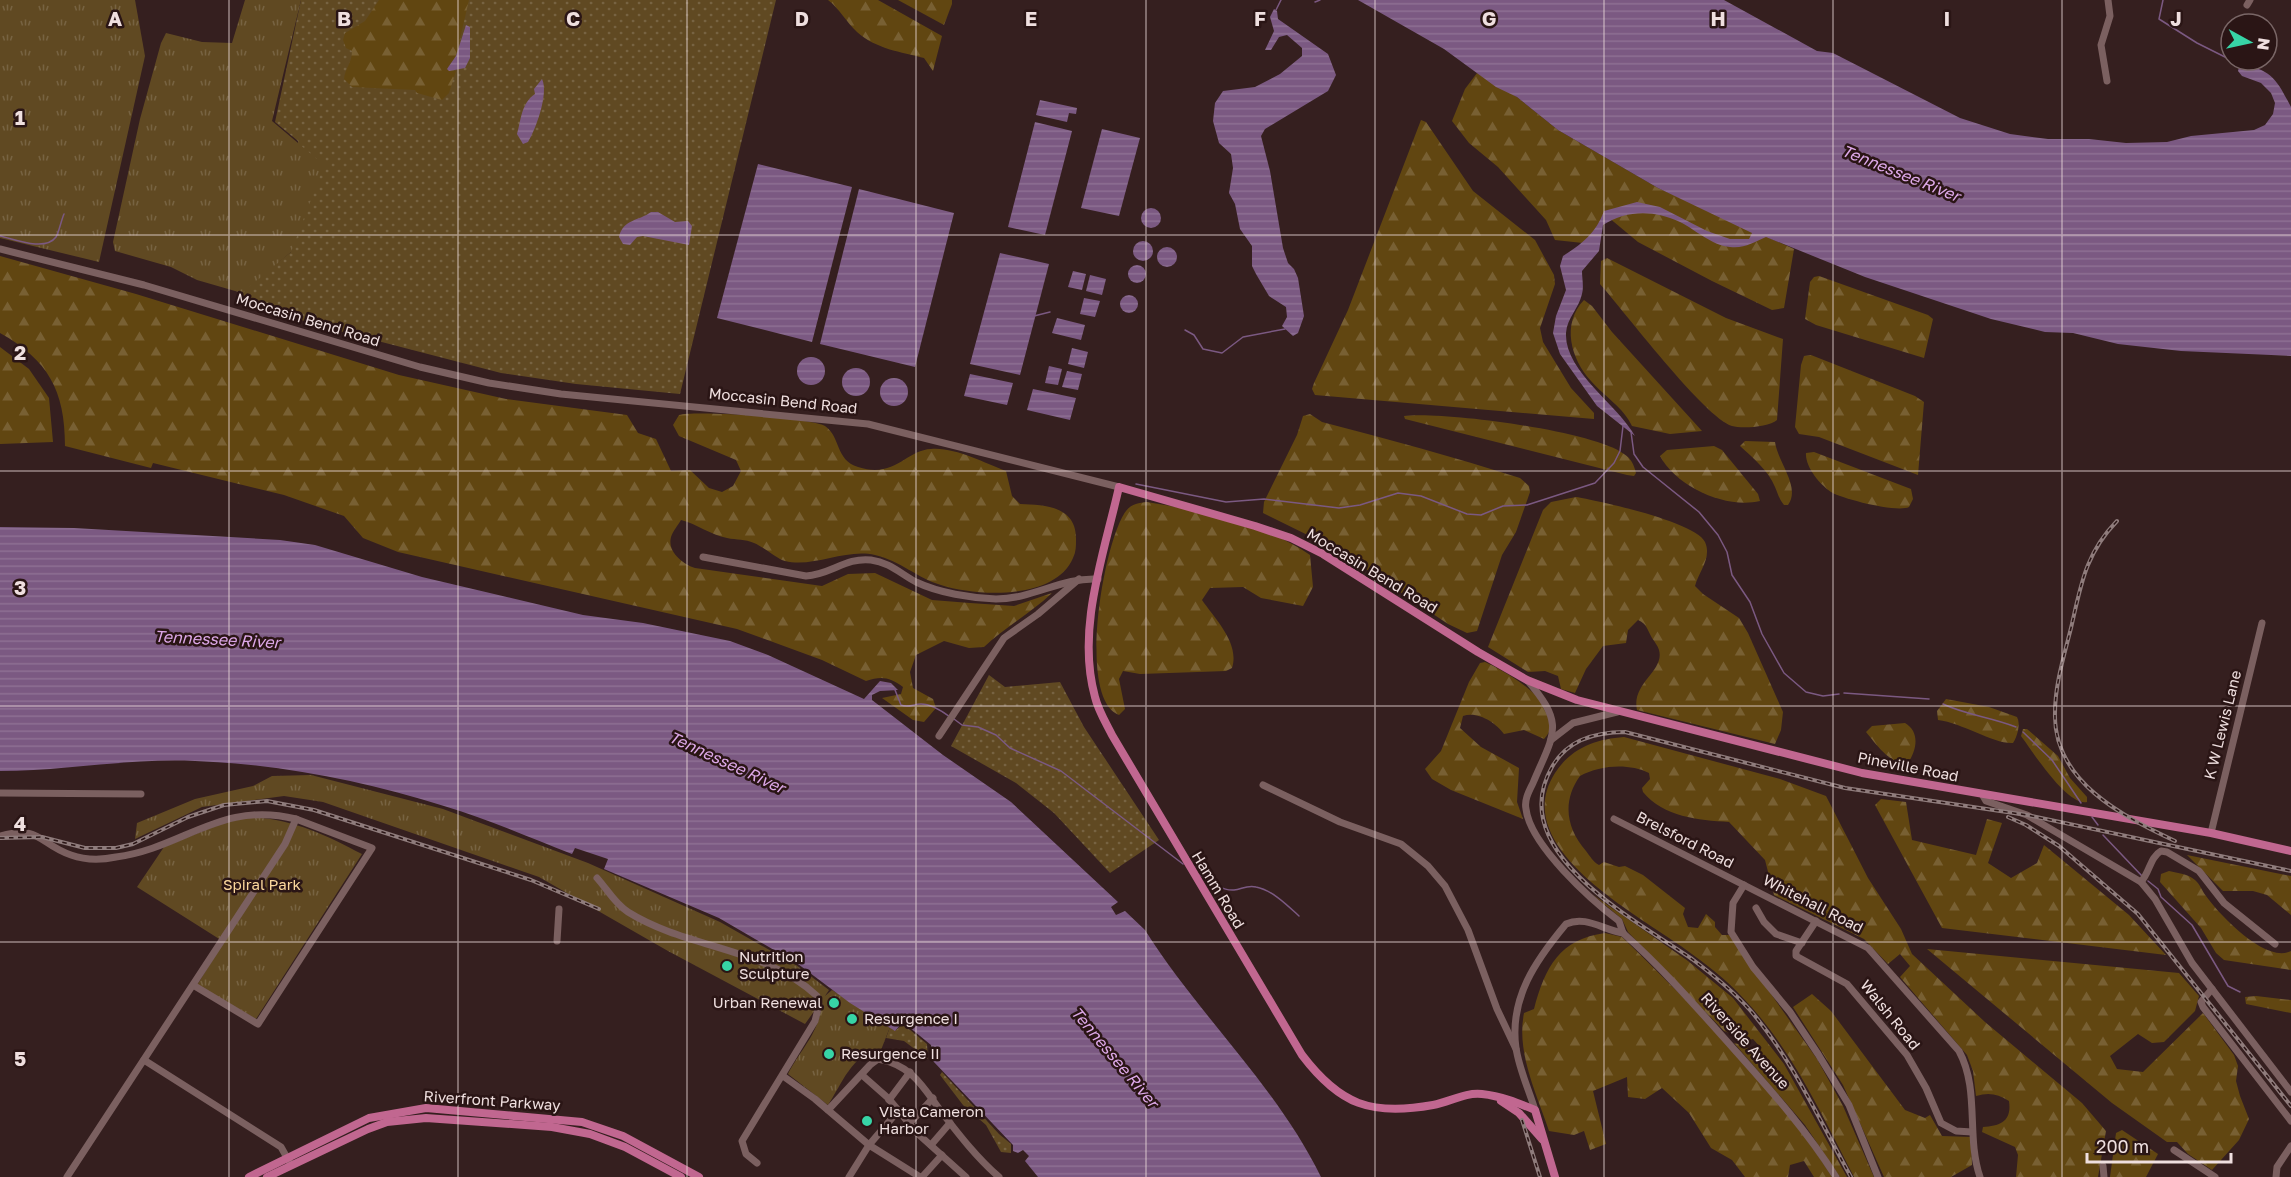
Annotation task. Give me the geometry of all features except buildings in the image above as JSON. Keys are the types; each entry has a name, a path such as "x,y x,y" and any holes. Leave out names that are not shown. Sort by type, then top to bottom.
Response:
{"main road":[{"name":"Hamm Road","path":"1119,488 1091,607 1089,650 1095,697 1112,735 1305,1059 1323,1082 1355,1102 1372,1107 1398,1109 1435,1105 1469,1094 1493,1096 1535,1110"},
{"name":"Moccasin Bend Road","path":"1119,488 1291,538 1323,554 1527,680"},
{"name":"Pineville Road","path":"1527,680 1556,693 1617,712 1862,773 2211,833 2291,851"},
{"path":"1493,1096 1519,1113 1544,1142"},
{"name":"Riverfront Parkway","path":"267,1177 289,1161 352,1125 406,1110 447,1109 582,1122 699,1177"},
{"path":"1535,1110 1555,1177"},
{"name":"Riverfront Parkway","path":"612,1136 681,1177"},
{"name":"Riverfront Parkway","path":"249,1177 289,1161"}],"street":[{"path":"2107,81 2101,45 2110,16 2108,0"},
{"name":"Moccasin Bend Road","path":"0,249 144,285 420,367 489,382 561,394 868,424 1119,488"},
{"path":"703,557 806,576 821,574 846,561 870,560 888,564 917,582 935,589 992,599 1022,597 1079,579 1098,579"},
{"path":"939,736 1004,638 1038,614 1079,579"},
{"name":"K W Lewis Lane","path":"2211,833 2262,623"},
{"path":"1527,680 1550,707 1551,740"},
{"path":"1551,740 1573,723 1617,712"},
{"name":"Riverside Avenue","path":"1551,740 1527,795 1526,809 1531,825 1551,855 1618,921 1623,933 1701,1013 1781,1101 1814,1142 1836,1177"},
{"path":"1263,785 1340,822 1401,844 1428,866 1444,886 1468,930 1497,1009 1516,1049 1535,1110"},
{"path":"0,793 141,794"},
{"path":"1982,794 1986,801 2027,815 2141,882 2212,989 2291,1092"},
{"path":"0,836 28,832 38,835 70,855 99,859 133,855 233,816 271,814 296,819 372,848 258,1024 193,985"},
{"path":"67,1177 285,844 296,819"},
{"name":"Brelsford Road","path":"1614,819 1744,885"},
{"path":"2141,882 2150,870 2154,856 2161,851 2167,852 2199,871 2224,903 2275,944"},
{"path":"597,878 622,907 652,924 785,972 817,996 819,1005 815,1021 742,1141 746,1154 757,1163"},
{"name":"Whitehall Road","path":"1878,1177 1849,1105 1818,1054 1753,967 1731,932 1733,903 1744,885 1868,948 1959,1051 1967,1066 1971,1085 1972,1132 1980,1177"},
{"path":"1756,908 1764,922 1776,934 1802,943 1816,921"},
{"path":"557,941 559,909"},
{"path":"1516,1049 1517,1011 1532,968 1566,924 1583,920 1623,933"},
{"name":"Walsh Road","path":"1802,943 1796,956 1847,984 1906,1055 1926,1088 1941,1123 1956,1131 1972,1132"},
{"path":"2212,989 2201,1002 2203,1007 2291,1121"},
{"path":"828,1110 878,1059 910,1072 933,1098 950,1123 999,1177"},
{"path":"144,1060 281,1147 289,1161"},
{"path":"889,1100 910,1072"},
{"path":"862,1075 889,1100 909,1124 966,1177"},
{"path":"783,1076 869,1145 921,1177 942,1155"},
{"path":"909,1124 933,1098"},
{"path":"849,1177 869,1145 898,1111"},
{"path":"931,1145 950,1123"},
{"path":"2276,1177 2277,1167 2291,1146"},
{"path":"2174,1150 2215,1177"},
{"path":"2103,1166 2104,1177"}],"green space":[{"path":"0,0 135,0 145,56 99,262 0,238"},
{"path":"245,0 301,0 272,121 324,165 291,252 242,293 197,280 171,267 115,251 113,242 140,119 161,43 166,33 202,42 232,43"},
{"path":"301,0 776,0 680,394 576,384 501,373 324,327 239,301 243,290 291,252 298,141 275,122"},
{"path":"379,0 469,0 456,56 448,67 449,71 456,71 449,93 442,100 417,93 415,90 352,87 344,79 352,51 346,48 343,40 345,33 365,21"},
{"path":"828,0 878,0 942,36 933,71 924,58 889,49 864,38"},
{"path":"898,0 952,0 952,4 944,25"},
{"path":"1477,73 1517,97 1558,130 1658,188 1794,249 1784,308 1772,310 1712,281 1638,242 1608,217 1601,218 1598,228 1583,243 1555,240 1546,220 1498,167 1469,143 1452,121 1465,89"},
{"path":"1421,120 1426,122 1473,191 1535,240 1554,275 1555,284 1540,328 1543,342 1571,388 1594,413 1594,419 1315,395 1312,389 1314,383 1348,310"},
{"path":"0,256 136,294 399,375 506,399 627,415 638,433 656,439 671,471 690,470 709,488 722,492 733,486 741,471 736,460 679,436 673,425 679,415 729,414 815,423 825,426 830,431 845,459 858,467 871,470 891,467 922,451 950,450 1006,471 1012,496 1020,504 1049,507 1065,514 1075,529 1075,554 1064,572 1050,582 1014,592 975,592 932,582 893,561 875,555 853,554 807,562 785,561 754,543 721,537 681,520 671,537 671,548 677,557 695,568 822,586 848,574 875,573 932,600 970,603 1014,606 1052,593 984,647 969,648 944,641 916,655 910,672 913,688 933,699 936,708 924,722 913,720 882,698 901,694 903,687 894,681 876,678 866,681 822,660 737,629 398,552 363,538 344,516 284,495 153,463 151,468 65,446 62,409 51,379 30,354 0,333"},
{"path":"1607,258 1726,318 1783,339 1777,420 1755,427 1732,426 1703,404 1664,362 1600,284 1601,261"},
{"path":"1819,276 1928,315 1933,319 1924,358 1816,325 1805,319 1810,282 1814,277"},
{"path":"1584,300 1592,306 1612,332 1702,431 1670,434 1632,426 1619,408 1591,381 1578,362 1571,341 1573,320"},
{"path":"0,347 29,369 49,398 53,442 0,444"},
{"path":"1811,355 1915,396 1924,402 1918,475 1819,437 1799,434 1795,427 1801,365 1804,356"},
{"path":"1310,414 1322,422 1421,448 1520,478 1529,486 1530,492 1516,532 1502,555 1477,631 1467,633 1448,624 1336,549 1263,513 1264,502 1297,435 1303,416"},
{"path":"1423,415 1517,424 1582,438 1624,454 1632,462 1636,473 1634,476 1627,475 1405,419 1404,416"},
{"path":"1745,441 1775,442 1792,491 1788,505 1782,503 1764,470 1740,446"},
{"path":"1714,446 1722,450 1758,494 1760,501 1732,502 1703,493 1678,477 1660,456 1667,450"},
{"path":"1814,452 1911,489 1913,499 1909,507 1882,507 1831,492 1822,485 1808,464 1806,453"},
{"path":"1576,497 1667,520 1698,534 1705,542 1706,559 1695,586 1739,618 1748,633 1783,712 1781,730 1775,744 1637,710 1636,701 1639,692 1660,657 1658,648 1646,627 1638,620 1628,630 1626,643 1603,646 1586,669 1575,693 1561,689 1558,676 1545,671 1528,672 1488,647 1543,510 1551,502"},
{"path":"1147,502 1231,520 1293,544 1310,555 1313,587 1303,606 1261,598 1243,587 1210,588 1202,600 1225,632 1233,650 1232,668 1226,671 1140,674 1123,671 1119,679 1125,709 1119,715 1106,703 1099,680 1098,618 1103,584 1118,527 1128,509 1135,504"},
{"path":"1485,662 1520,682 1543,704 1550,716 1551,727 1544,739 1524,730 1504,734 1486,719 1475,715 1463,716 1460,728 1481,747 1519,768 1517,802 1523,819 1451,790 1432,779 1425,769 1441,751 1469,682 1480,663"},
{"path":"989,675 1005,687 1060,682 1084,727 1159,840 1110,873 1054,813 1016,783 951,746"},
{"path":"1946,699 1989,707 2017,717 2018,730 2013,743 1996,740 1938,720 1937,711"},
{"path":"1905,723 1913,731 1916,741 1908,763 1902,763 1884,753 1866,732 1872,726"},
{"path":"2023,729 2027,729 2058,756 2070,778 2087,797 2087,802 2070,796 2060,787 2021,736"},
{"path":"1624,737 1780,779 1826,796 1868,878 1901,929 1912,954 1985,1022 2082,1103 2106,1131 2098,1177 2016,1177 2018,1155 2015,1147 1982,1132 1983,1127 2000,1124 2007,1118 2009,1101 1993,1094 1976,1096 1973,1071 1967,1055 1900,977 1910,966 1900,954 1888,964 1864,939 1774,895 1765,860 1729,822 1682,816 1661,807 1643,792 1642,788 1650,779 1649,773 1633,768 1614,767 1596,769 1580,776 1574,785 1569,805 1571,824 1579,842 1593,861 1599,865 1604,862 1619,867 1625,866 1643,875 1685,908 1683,914 1688,927 1698,928 1706,914 1715,922 1715,927 1722,935 1729,935 1817,1059 1843,1106 1874,1177 1854,1177 1792,1061 1761,1019 1716,972 1611,898 1585,876 1563,853 1549,827 1545,801 1555,773 1561,764 1585,746"},
{"path":"311,775 443,809 588,863 720,922 796,965 829,990 825,996 832,990 890,1027 881,1050 863,1056 855,1063 828,1105 788,1074 814,1030 820,1012 820,1003 805,1024 668,951 539,877 323,802 284,796 202,807 135,839 137,823 195,799 253,786 272,776"},
{"path":"1881,799 1906,802 1912,840 1976,855 1987,819 2002,823 1988,863 2011,878 2037,863 2044,845 2129,915 2166,955 1942,928 1875,805"},
{"name":"Spiral Park","path":"251,817 281,821 309,829 362,854 256,1019 197,985 224,942 137,887 164,847 230,820"},
{"path":"2187,855 2291,876 2291,915 2267,895 2253,891 2223,891"},
{"path":"2169,871 2195,880 2221,914 2256,944 2280,953 2291,951 2291,970 2224,960 2216,953 2201,928 2160,882 2161,874"},
{"path":"1592,894 1688,961 1733,998 1784,1064 1847,1177 1840,1177 1805,1125 1734,1043 1746,1046 1754,1054 1761,1048 1753,1039 1749,1040 1724,1031 1628,932 1622,919"},
{"path":"1605,933 1622,937 1734,1051 1786,1112 1832,1177 1814,1177 1804,1161 1790,1165 1788,1177 1745,1177 1732,1160 1711,1148 1689,1113 1662,1088 1645,1099 1628,1097 1627,1077 1593,1091 1606,1144 1590,1150 1584,1131 1574,1135 1549,1131 1525,1058 1522,1028 1524,1013 1534,1009 1543,980 1557,957 1576,942 1589,936"},
{"path":"1927,949 2179,973 2199,996 2195,1011 2164,1042 2152,1043 2138,1034 2110,1056 2117,1069 2143,1072 2203,1013 2234,1055 2238,1066 2236,1081 2249,1119 2239,1140 2212,1170 2188,1154 2177,1142 2167,1142 2112,1103"},
{"path":"1812,994 1831,1011 1905,1110 1925,1118 1930,1115 1942,1136 1971,1137 1972,1165 1951,1177 1884,1177 1843,1085 1793,1007"},
{"path":"2245,997 2291,1000 2291,1013 2246,1004"},
{"path":"903,1024 927,1044 928,1059 904,1041 886,1038 890,1027 895,1031"},
{"path":"942,1072 1011,1144 1011,1153 1001,1152 986,1125 963,1105 940,1075"},
{"path":"2122,1130 2158,1154 2146,1177 2110,1177 2116,1133"}],"water":[{"name":"Tennessee River","path":"1358,0 1724,0 1817,51 1833,53 1960,118 2010,134 2048,139 2089,139 2126,143 2167,142 2191,136 2254,130 2265,125 2273,114 2275,103 2271,93 2261,83 2242,76 2239,72 2264,72 2277,82 2291,107 2291,356 2181,351 2118,344 2073,333 2045,332 1991,319 1865,277 1766,237 1744,246 1723,246 1670,218 1651,214 1631,214 1603,225 1599,251 1582,271 1582,294 1568,323 1566,333 1568,347 1582,374 1617,412 1635,436 1597,406 1560,354 1553,333 1556,316 1566,290 1560,266 1563,256 1588,237 1597,226 1604,211 1637,202 1660,207 1707,231 1730,239 1749,239 1752,233 1658,188 1558,130 1517,97 1496,87 1444,49"},
{"path":"1274,9 1277,11 1278,19 1328,54 1336,75 1328,91 1265,129 1261,136 1270,171 1283,248 1288,263 1298,278 1304,316 1298,333 1293,336 1282,326 1287,317 1286,307 1269,296 1252,266 1252,246 1240,229 1235,204 1229,193 1233,168 1231,154 1219,143 1213,121 1215,103 1223,91 1255,87 1280,74 1302,56 1302,48 1287,35 1279,37 1271,50 1265,50 1274,31 1270,17"},
{"path":"466,25 470,27 470,58 465,68 449,71 447,69 456,56"},
{"path":"542,79 544,93 541,111 528,142 523,144 517,134 522,112"},
{"path":"1040,100 1077,108 1076,114 1069,113 1067,122 1036,115"},
{"path":"1035,122 1072,131 1045,235 1008,227"},
{"path":"1102,129 1140,138 1119,216 1081,208"},
{"path":"758,164 852,187 812,342 717,318"},
{"path":"859,189 954,213 915,367 820,344"},
{"path":"1151,208 1158,211 1161,218 1158,225 1151,228 1144,225 1141,218 1144,211"},
{"path":"651,212 658,212 675,222 688,221 692,226 689,245 643,236 637,237 630,245 623,244 619,237 624,227"},
{"path":"1143,241 1150,244 1153,251 1150,258 1143,261 1136,258 1133,251 1136,244"},
{"path":"1167,247 1174,250 1177,257 1174,264 1167,267 1160,264 1157,257 1160,250"},
{"path":"1000,253 1049,264 1020,375 970,364"},
{"path":"1137,265 1143,268 1146,274 1143,280 1137,283 1131,280 1128,274 1131,268"},
{"path":"1073,271 1086,274 1082,290 1068,287"},
{"path":"1090,275 1106,279 1102,295 1086,291"},
{"path":"1129,295 1135,298 1138,304 1135,310 1129,313 1123,310 1120,304 1123,298"},
{"path":"1084,298 1100,301 1095,317 1080,314"},
{"path":"1057,318 1085,325 1081,340 1052,333"},
{"path":"1072,348 1088,352 1084,368 1068,364"},
{"path":"811,357 821,361 825,371 821,381 811,385 801,381 797,371 801,361"},
{"path":"1049,366 1062,369 1058,385 1045,383"},
{"path":"856,368 866,372 870,382 866,392 856,396 846,392 842,382 846,372"},
{"path":"1067,371 1082,374 1078,390 1062,387"},
{"path":"970,374 1013,383 1007,405 964,396"},
{"path":"894,378 904,382 908,392 904,402 894,406 884,402 880,392 884,382"},
{"path":"1033,389 1076,398 1070,420 1027,410"},
{"name":"Tennessee River","path":"0,527 74,528 280,540 315,545 422,577 583,615 643,623 730,641 768,655 864,699 880,681 891,683 898,690 880,691 872,695 872,700 943,755 1011,802 1118,902 1111,907 1116,915 1125,911 1145,930 1166,962 1260,1081 1303,1144 1321,1177 1038,1177 1025,1161 1029,1156 1023,1150 1018,1153 1013,1151 1013,1145 933,1061 931,1045 903,1022 895,1031 850,1003 798,964 719,918 604,869 608,859 575,848 572,854 444,806 321,775 227,763 146,761 0,771"}],"waterway":[{"path":"1276,10 1281,0"},
{"path":"1315,2 1320,0"},
{"path":"2163,0 2159,19 2219,54"},
{"path":"0,236 29,243 45,244 56,237 64,214"},
{"path":"1034,316 1050,312"},
{"path":"1185,330 1194,335 1203,349 1222,353 1243,337 1285,329"},
{"path":"1136,484 1226,502 1264,499 1339,508 1360,505 1398,493 1421,496 1467,514 1481,515 1503,506 1527,505 1595,483 1614,463 1620,451 1623,426"},
{"path":"1631,432 1634,454 1643,467 1699,512 1718,535 1727,552 1732,575 1750,602 1762,634 1784,673 1806,692 1823,696 1839,694"},
{"path":"895,690 901,705 929,705 950,717"},
{"path":"1844,693 1929,699"},
{"path":"1943,704 2016,727"},
{"path":"954,719 962,725 978,727 996,735 1010,748 1061,771 1183,864"},
{"path":"2023,732 2052,760 2081,803"},
{"path":"2092,817 2098,825"},
{"path":"2103,835 2142,876"},
{"path":"1200,875 1225,889 1234,890 1250,886 1268,891 1299,916"},
{"path":"2148,881 2158,889 2161,897 2192,925 2228,986 2240,992"}],"railway":[{"path":"2117,521 2106,533 2091,558 2082,584 2060,670 2055,713 2057,737 2065,758 2078,777 2094,793 2134,820 2175,841"},
{"path":"1851,1177 1792,1070 1750,1010 1700,965 1610,904 1560,855 1545,827 1542,798 1552,767 1558,758 1574,744 1593,736 1625,732 1845,788 2027,815 2291,871"},
{"path":"0,838 42,837 85,848 116,848 133,844 188,817 224,805 267,801 314,810 531,880 599,909"},
{"path":"2008,817 2026,825 2059,846 2138,914 2291,1106"},
{"path":"1522,1120 1540,1177"}],"place":[{"name":"Nutrition Sculpture","path":"727,966"},
{"name":"Urban Renewal","path":"834,1003"},
{"name":"Resurgence I","path":"852,1019"},
{"name":"Resurgence II","path":"829,1054"},
{"name":"Vista Cameron Harbor","path":"867,1121"}]}
